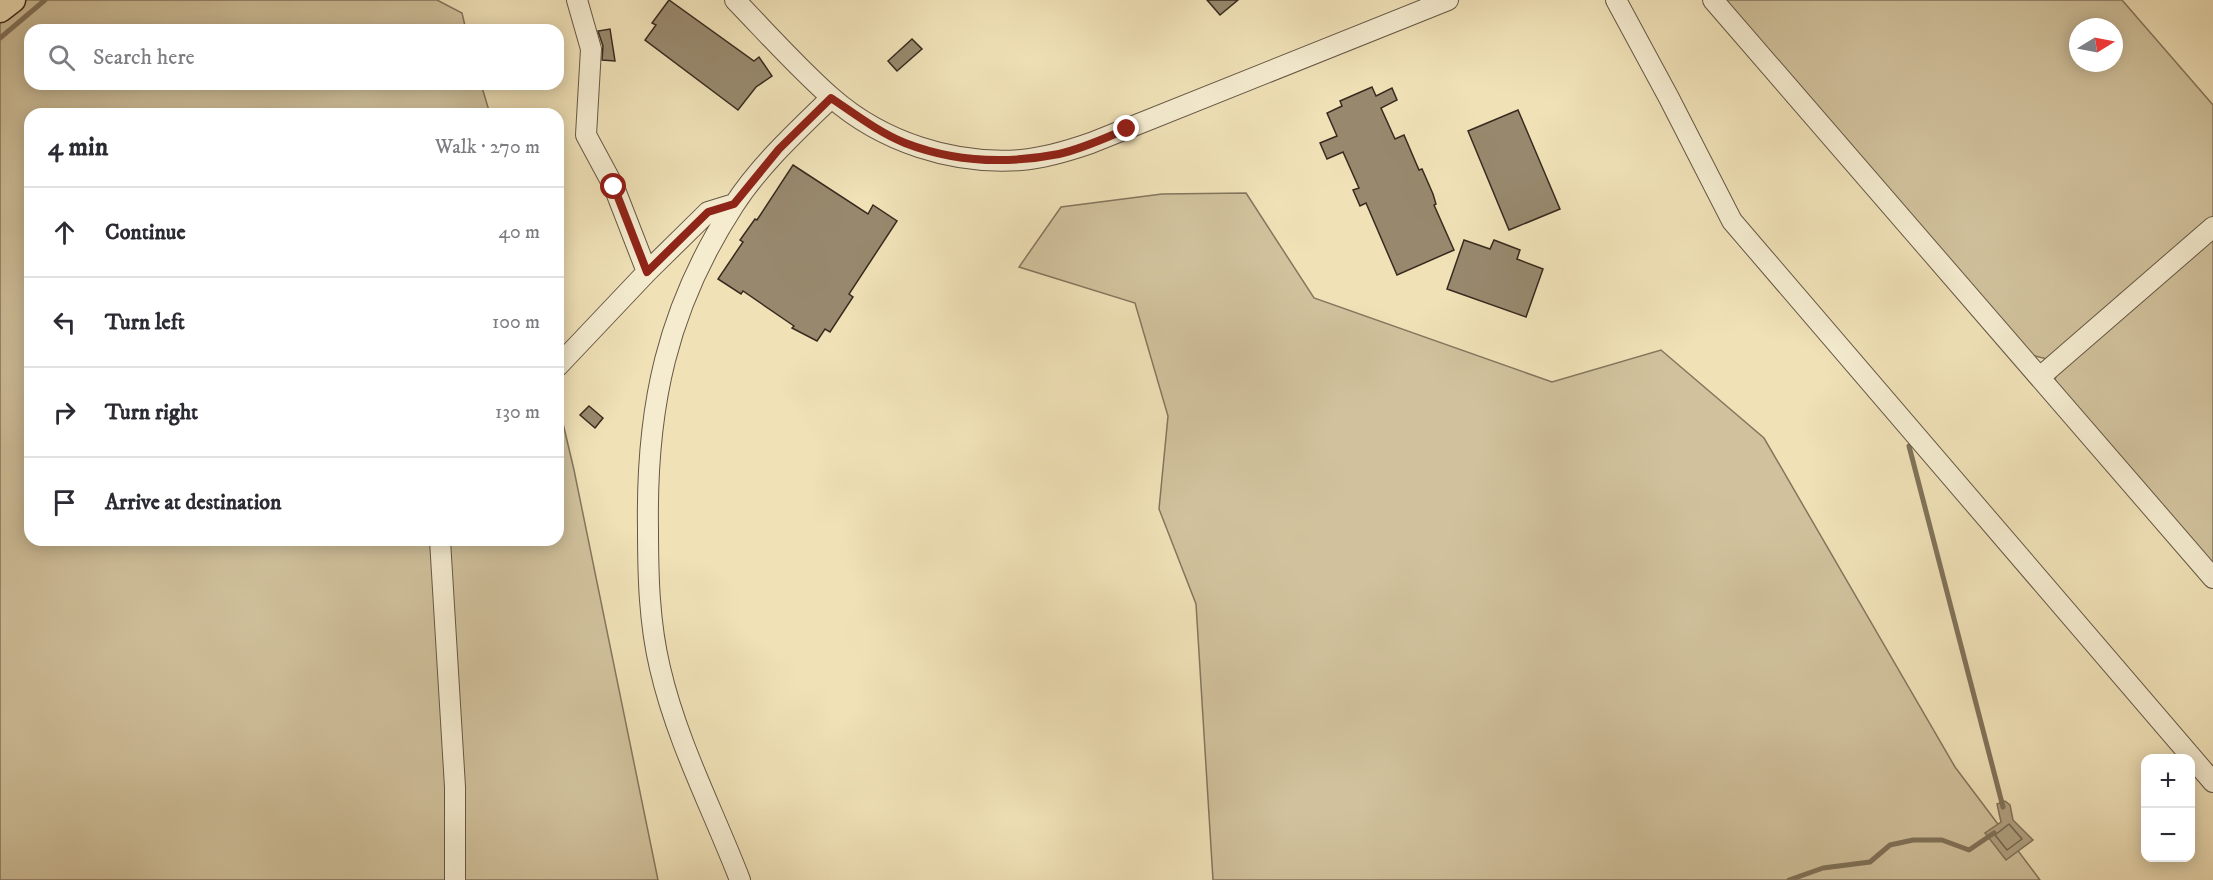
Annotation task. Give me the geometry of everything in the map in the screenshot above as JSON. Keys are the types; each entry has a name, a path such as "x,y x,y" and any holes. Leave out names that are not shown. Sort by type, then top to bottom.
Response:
{"main road":[{"path":"0,10 13,0"}],"street":[{"path":"577,0 591,49 586,135 614,187 647,272"},
{"path":"735,0 831,98 868,124 905,143 960,158 1021,160 1060,153 1091,143 1448,0"},
{"path":"1616,0 1732,221 2213,782"},
{"path":"1713,0 2213,578"},
{"path":"740,880 685,747 659,667 651,612 647,506 650,440 662,364 678,312 700,264 734,204 779,149 831,98"},
{"path":"564,360 708,212 734,204"},
{"path":"2040,377 2213,227"},
{"path":"440,546 455,787 455,880"}],"shaded area":[{"path":"0,0 437,0 462,13 465,24 24,24 24,90 483,90 488,108 24,108 24,546 564,546 564,428 658,880 0,880"},
{"path":"1725,0 2122,0 2213,105 2213,220 2047,359 2035,356 2024,348"},
{"path":"1246,193 1314,298 1552,382 1661,350 1764,438 1955,767 2040,880 1213,880 1196,604 1159,509 1168,416 1135,303 1019,267 1061,207 1162,194"},
{"path":"2213,233 2213,568 2059,390 2055,379 2060,368"}],"water":[{"path":"2005,801 2010,805 2013,820 2033,840 2006,860 1985,833 2001,822 1997,804"}],"building":[{"path":"669,0 754,61 759,57 772,76 756,87 738,110 645,40 656,25 652,23"},
{"path":"1207,0 1238,0 1220,15"},
{"path":"610,29 615,61 602,60 603,46 598,31"},
{"path":"912,39 922,49 897,71 888,61"},
{"path":"1372,87 1376,96 1392,88 1397,100 1381,108 1395,139 1404,135 1419,170 1422,169 1433,194 1436,204 1434,205 1454,250 1397,275 1366,203 1360,206 1353,190 1359,188 1343,152 1327,159 1320,143 1337,136 1327,113 1342,106 1340,101"},
{"path":"1518,110 1560,209 1509,230 1468,131"},
{"path":"793,165 868,214 873,205 897,221 849,294 853,297 830,332 825,329 817,341 792,328 794,326 743,291 741,294 718,279 743,242 740,240 755,219 757,220"},
{"path":"1464,240 1490,249 1494,240 1520,250 1517,259 1543,269 1526,317 1447,289"},
{"path":"589,406 603,418 595,428 580,415"}],"waterway":[{"path":"0,38 45,0"},
{"path":"1909,446 2003,807"},
{"path":"1789,880 1823,868 1870,862 1890,845 1913,840 1942,840 1969,850 1994,833"}],"route":[{"path":"614,187 647,272 708,212 734,204 779,149 831,98 868,124 905,143 960,158 1021,160 1060,153 1127,129"}]}
